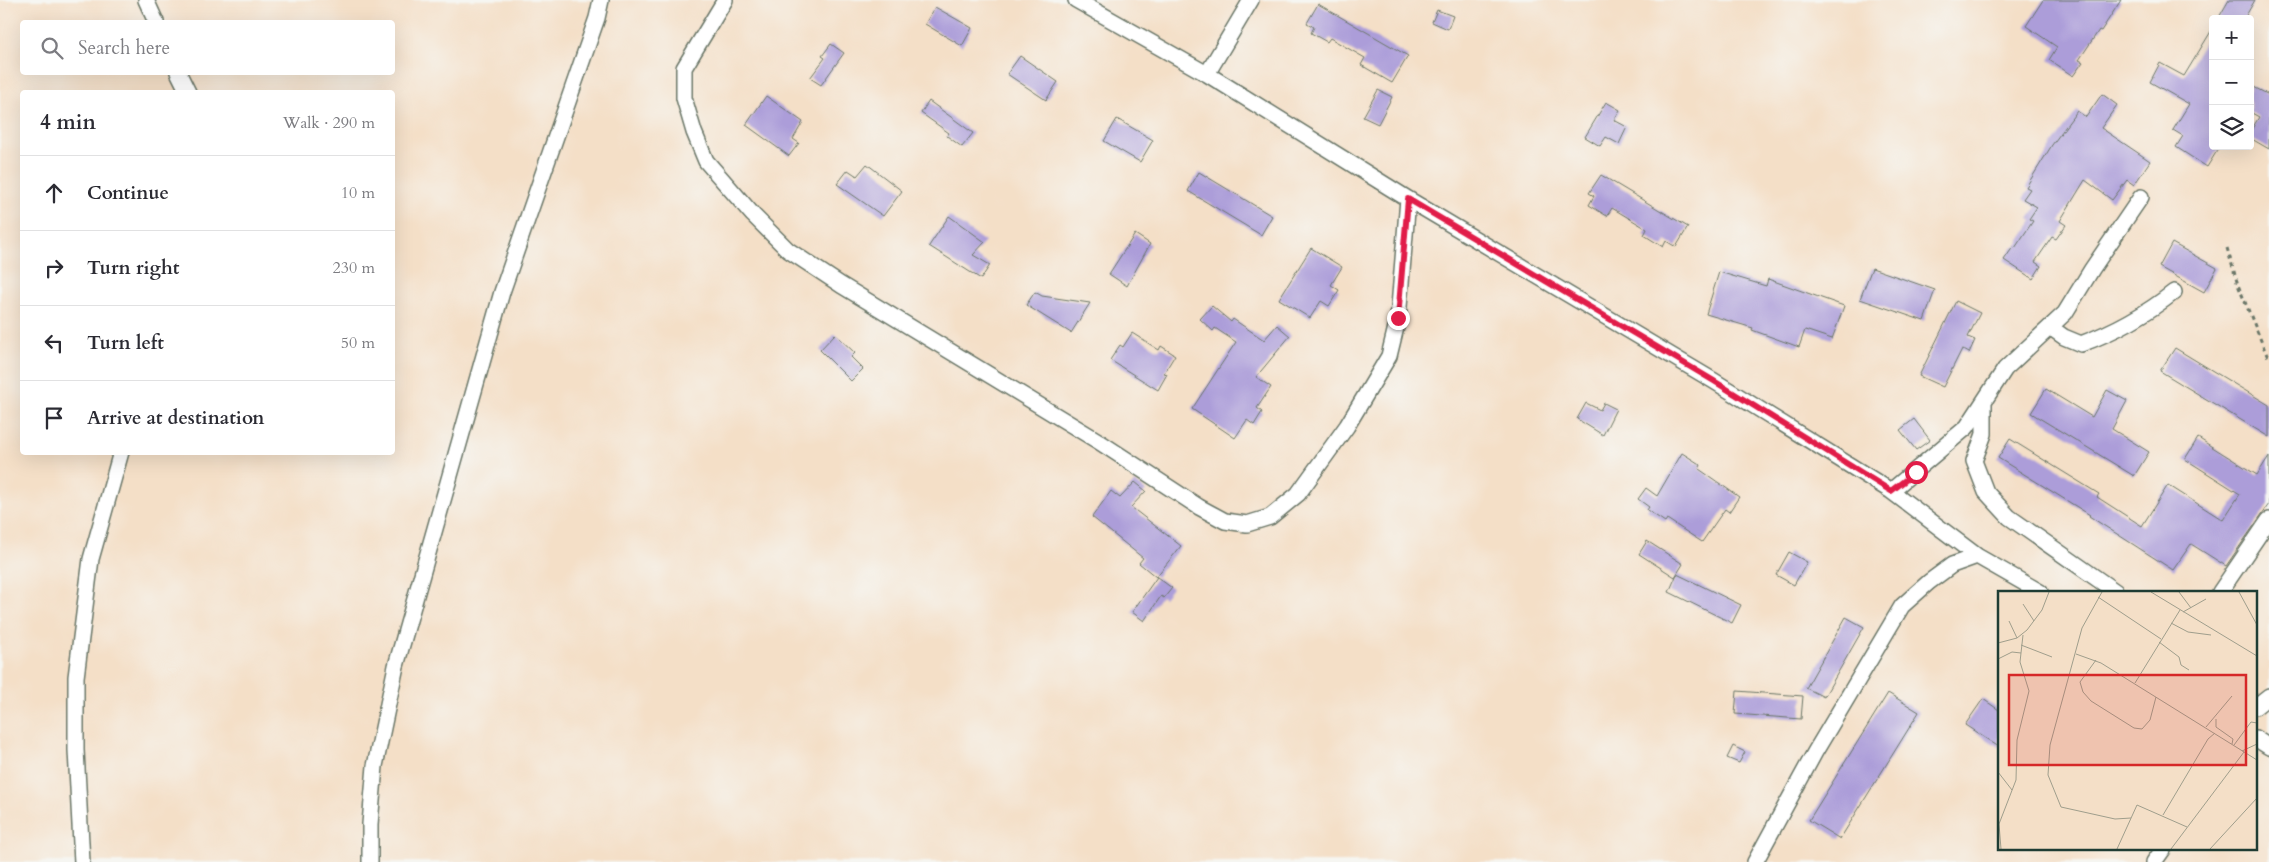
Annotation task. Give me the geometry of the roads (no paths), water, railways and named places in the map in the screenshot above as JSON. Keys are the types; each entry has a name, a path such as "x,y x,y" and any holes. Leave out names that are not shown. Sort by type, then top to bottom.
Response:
{"street":[{"path":"146,0 155,20"},
{"path":"370,862 370,824 375,766 396,666 502,292 598,18 601,0"},
{"path":"725,0 684,68 684,98 694,132 706,161 753,215 788,250 841,285 1098,441 1199,507 1225,521 1247,524 1270,517 1298,494 1347,426 1389,356 1398,318 1408,199"},
{"path":"1076,0 1207,74 1408,199 1714,381 1891,491 1977,556 2038,591"},
{"path":"1207,74 1251,0"},
{"path":"180,75 187,90"},
{"path":"1891,491 1967,427 2005,369 2065,313 2092,269 2141,198"},
{"path":"2050,327 2064,337 2081,344 2123,326 2150,311 2174,292"},
{"path":"1984,401 1984,434 1974,461 1986,492 2008,517 2115,591"},
{"path":"82,862 76,750 76,676 91,559 120,455"},
{"path":"2221,591 2269,520"},
{"path":"1755,862 1815,752 1902,606 1952,565 1977,556"},
{"path":"2256,706 2269,696"},
{"path":"2256,739 2269,747"},
{"path":"2154,862 2163,850"}]}
